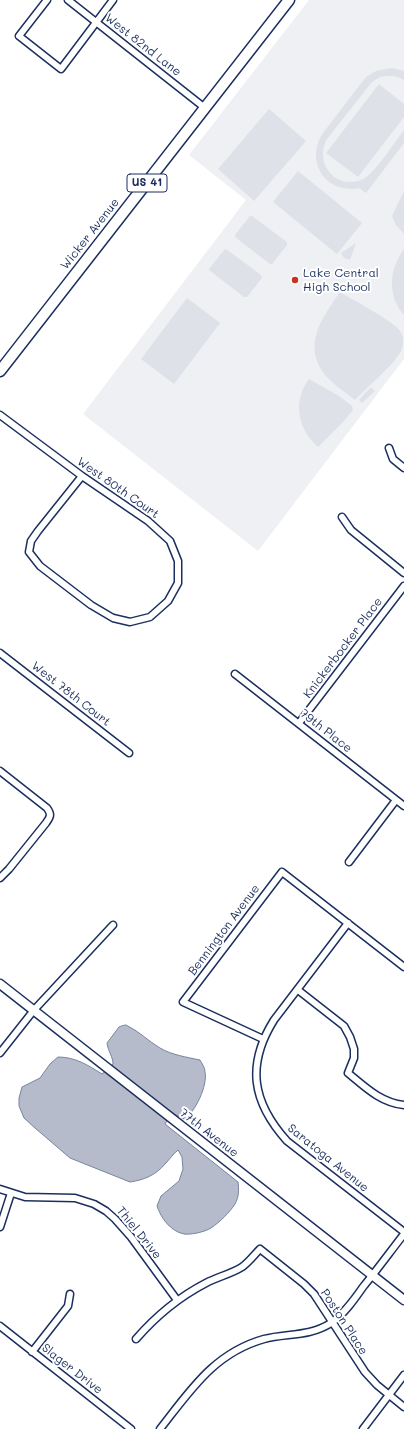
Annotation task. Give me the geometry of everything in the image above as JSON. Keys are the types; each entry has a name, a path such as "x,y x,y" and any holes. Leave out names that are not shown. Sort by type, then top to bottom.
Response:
{"highway":[{"name":"Wicker Avenue","path":"0,371 289,0"}],"street":[{"path":"47,0 19,36 61,69 113,0"},
{"name":"West 82nd Lane","path":"68,0 205,108"},
{"name":"West 80th Court","path":"0,414 82,476 148,521 170,541 178,561 178,583 168,601 150,617 130,622 113,618 91,605 40,566 29,552 31,542 38,531 82,476"},
{"path":"389,448 393,459 404,468"},
{"path":"342,517 351,530 404,573"},
{"name":"Knickerbocker Place","path":"299,723 404,586"},
{"name":"West 78th Court","path":"0,653 129,753"},
{"name":"79th Place","path":"235,674 404,806"},
{"path":"0,772 47,808 50,813 50,817 9,869 0,878"},
{"path":"349,862 396,800"},
{"name":"Bennington Avenue","path":"263,1039 183,1002 282,872 348,923"},
{"path":"348,923 404,967"},
{"name":"Saratoga Avenue","path":"348,923 274,1020 263,1039 256,1064 259,1097 274,1127 287,1141 404,1233"},
{"path":"0,1052 34,1010 113,924"},
{"name":"77th Avenue","path":"0,984 404,1300"},
{"path":"298,990 344,1026 354,1049 354,1058 348,1073 376,1096 390,1103 404,1105"},
{"name":"Thiel Drive","path":"0,1189 25,1197 75,1198 94,1204 106,1211 130,1237 177,1300"},
{"path":"0,1227 11,1193"},
{"path":"160,1429 205,1373 233,1352 264,1339 311,1332 332,1322 340,1316 404,1233"},
{"name":"Poston Place","path":"177,1300 205,1283 242,1267 251,1260 260,1249 304,1284 314,1294 365,1372 404,1407"},
{"path":"32,1352 68,1306 70,1294"},
{"path":"136,1339 162,1312 177,1300"},
{"name":"Slager Drive","path":"0,1326 131,1429"},
{"path":"363,1429 404,1375"}],"shaded area":[{"name":"Lake Central High School","path":"309,0 404,0 404,359 258,551 83,414 246,200 189,155"},
{"path":"392,68 404,71 404,80 392,76 384,76 372,82 327,139 323,158 331,174 337,179 346,182 355,182 365,178 374,169 404,130 404,143 366,193 359,188 347,189 337,186 328,181 317,165 316,154 318,144 323,133 366,77 376,71"},
{"path":"379,84 404,104 404,117 358,177 326,153"},
{"path":"269,109 306,141 254,201 218,169"},
{"path":"298,171 362,223 337,254 273,202"},
{"path":"404,191 404,234 396,225 392,216"},
{"path":"250,216 287,242 287,245 272,264 235,237"},
{"path":"356,243 350,260 344,258 341,253"},
{"path":"225,249 261,275 262,278 247,297 244,297 209,270"},
{"path":"404,249 404,315 395,299 392,282 395,265"},
{"path":"340,292 372,310 396,326 403,338 402,348 398,357 355,400 326,376 319,365 315,354 317,332 321,322"},
{"path":"187,298 220,323 174,384 141,359"},
{"path":"309,379 339,396 352,406 353,410 318,447 306,432 300,414 300,396"},
{"path":"371,387 375,391 362,403 359,400"}],"water":[{"path":"126,1025 169,1052 179,1056 200,1060 204,1067 205,1084 200,1098 192,1111 184,1119 172,1113 165,1124 238,1182 239,1188 235,1204 221,1220 205,1231 184,1234 174,1230 161,1215 157,1206 161,1196 179,1181 183,1169 182,1157 178,1150 154,1174 140,1180 130,1182 70,1158 24,1118 19,1106 19,1098 22,1087 40,1078 50,1064 58,1057 76,1060 102,1074 113,1064 107,1043 119,1027"}],"place":[{"name":"Lake Central High School","path":"295,280"}]}
